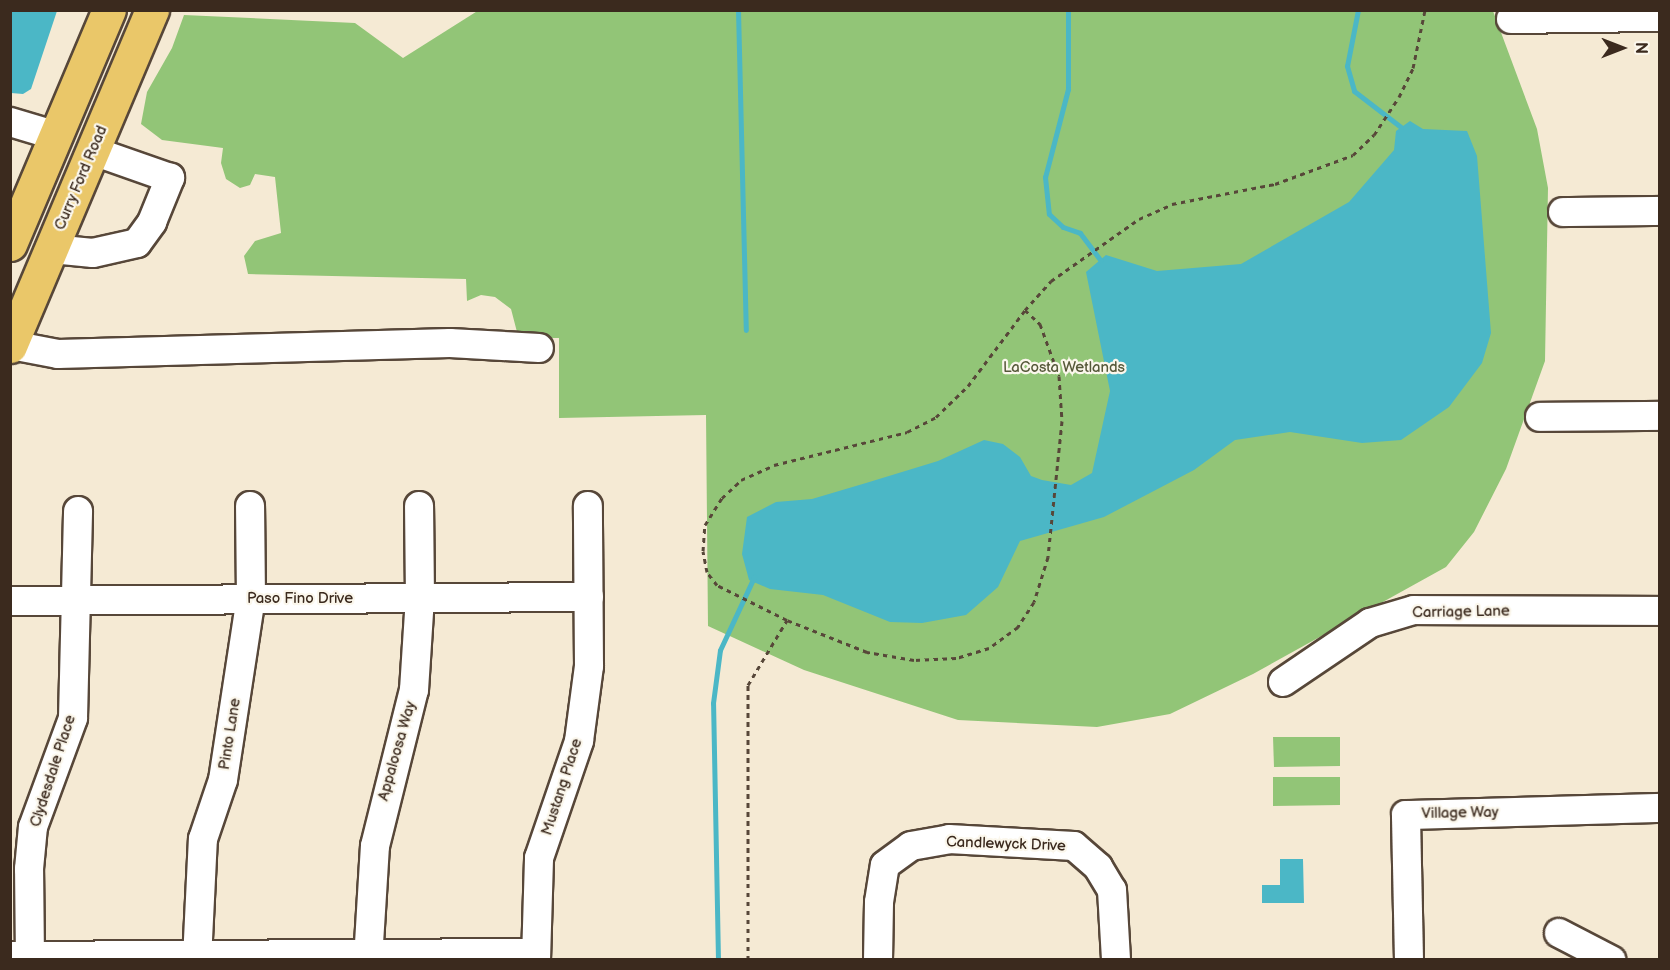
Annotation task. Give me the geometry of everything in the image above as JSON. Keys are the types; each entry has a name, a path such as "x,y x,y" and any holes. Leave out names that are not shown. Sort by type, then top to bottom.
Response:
{"main road":[{"path":"10,244 109,10"},
{"path":"93,151 103,87 135,10"},
{"name":"Curry Ford Road","path":"11,346 152,10"}],"street":[{"path":"1510,19 1659,17"},
{"path":"10,122 57,136"},
{"path":"52,249 93,253 137,243 152,222 170,178 93,151"},
{"path":"1563,212 1659,211"},
{"path":"11,346 58,354 450,344 538,348"},
{"path":"1540,417 1659,416"},
{"name":"Pinto Lane","path":"197,958 203,839 223,780 251,598 250,506"},
{"name":"Appaloosa Way","path":"368,956 375,846 414,690 420,598 419,506"},
{"name":"Mustang Place","path":"536,956 539,858 579,741 584,713 589,666 588,506"},
{"name":"Clydesdale Place","path":"24,957 33,827 73,718 78,600 78,511"},
{"name":"Paso Fino Drive","path":"10,601 589,597"},
{"name":"Carriage Lane","path":"1283,682 1370,623 1414,610 1659,611"},
{"name":"Village Way","path":"1409,960 1406,815 1659,808"},
{"name":"Candlewyck Drive","path":"878,946 885,865 911,846 949,839 1074,846 1098,867 1112,890 1116,960"},
{"path":"1559,933 1611,960"},
{"path":"24,957 536,956"}],"path":[{"path":"1025,310 1040,324 1059,376 1059,470 1048,557 1034,602 1018,627 989,648 956,658 914,660 867,651 787,620 717,585 707,572 703,551 705,525 722,498 741,480 774,465 907,432 936,417 968,386 1025,310 1075,263 1138,219 1172,204 1275,184 1330,166 1353,155 1374,135 1399,97 1413,68 1425,10"},
{"path":"748,960 748,685 787,620"}],"green space":[{"name":"LaCosta Wetlands","path":"479,10 1493,11 1537,129 1548,188 1545,361 1506,469 1474,532 1446,567 1253,674 1170,714 1097,727 958,720 804,670 708,626 706,415 559,418 559,338 529,338 517,332 511,309 495,297 481,295 467,301 466,279 248,274 244,256 255,241 281,233 275,177 255,174 250,185 240,188 226,179 221,163 223,148 162,140 141,124 147,92 172,48 184,15 355,23 403,58"},
{"path":"1273,737 1340,737 1340,766 1274,767"},
{"path":"1273,777 1340,777 1340,805 1273,806"}],"water":[{"path":"11,10 57,11 31,89 23,94 11,93"},
{"path":"1410,121 1423,129 1467,131 1477,156 1491,333 1482,363 1449,407 1401,440 1362,443 1290,432 1235,440 1194,470 1104,517 1020,541 998,587 966,615 922,623 890,622 823,595 770,589 749,580 742,554 747,517 776,502 812,499 866,483 938,461 984,440 1003,444 1020,457 1031,476 1042,480 1071,485 1092,473 1110,391 1086,272 1106,255 1157,271 1241,264 1349,202 1394,150 1396,131"},
{"path":"1280,859 1303,859 1304,903 1262,903 1262,885 1280,885"}],"waterway":[{"path":"738,10 746,330"},
{"path":"1068,10 1068,89 1045,177 1049,214 1063,227 1080,233 1100,260"},
{"path":"1358,10 1347,66 1354,91 1401,127"},
{"path":"718,960 713,703 720,650 754,577"}]}
